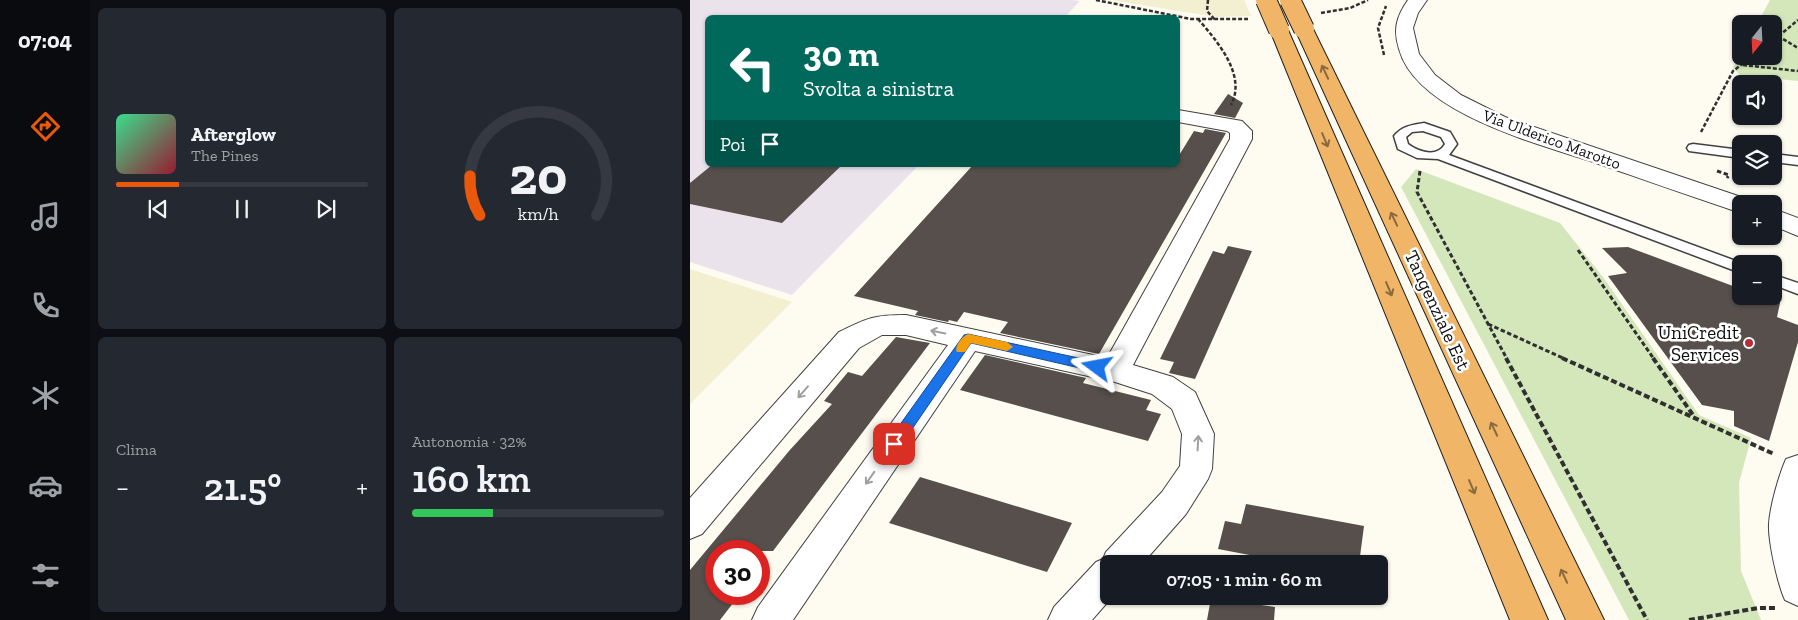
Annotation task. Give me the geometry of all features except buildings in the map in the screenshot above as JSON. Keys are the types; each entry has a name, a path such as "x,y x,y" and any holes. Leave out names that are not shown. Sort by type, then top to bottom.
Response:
{"highway":[{"name":"Tangenziale Est","path":"1266,0 1288,23 1585,620"},
{"name":"Tangenziale Est","path":"1290,0 1288,23 1529,620"}],"street":[{"name":"Via Ulderico Marotto","path":"1418,0 1406,16 1403,30 1407,50 1416,66 1432,85 1459,104 1497,122 1732,202"},
{"path":"1116,371 1241,139 1241,131 1234,126 1180,116"},
{"path":"1782,217 1798,220"},
{"path":"1782,220 1798,228"},
{"path":"690,523 849,340 878,324 906,325 1116,371 1162,385 1184,402 1198,434 1196,469 1174,503 1126,555"},
{"path":"771,620 968,338"},
{"path":"1789,463 1786,524 1790,599"},
{"path":"1067,620 1100,584"}],"lane":[{"path":"1424,127 1440,131 1446,135 1451,144 1445,152 1439,155 1423,156 1402,146 1400,136 1403,132 1424,127"},
{"path":"1693,148 1732,153"},
{"path":"1439,155 1732,265"},
{"path":"1782,159 1798,161"},
{"path":"1782,283 1798,289"}],"path":[{"path":"1096,0 1177,15"},
{"path":"1208,0 1206,11 1216,20"},
{"path":"1180,16 1228,22 1288,23 1350,8 1368,0"},
{"path":"1198,19 1209,30 1235,76 1237,87 1234,99 1222,124"},
{"path":"1782,33 1798,20"},
{"path":"1782,38 1798,48"},
{"path":"1733,72 1742,65 1798,71"},
{"path":"1423,156 1417,192 1647,620"},
{"path":"1578,250 1694,417"},
{"path":"1488,324 1694,417 1789,463"},
{"path":"1689,620 1758,608 1790,599"}],"shaded area":[{"path":"690,0 1080,1 1067,15 705,15 705,167 917,167 792,295 690,262"},
{"path":"1110,0 1244,0 1251,16 1217,17"},
{"path":"690,269 792,302 690,404"}],"green space":[{"path":"1770,0 1798,0 1798,81 1782,79 1782,75 1740,75 1733,68 1735,65 1782,65 1782,15 1762,15"},
{"path":"1416,169 1560,223 1603,277 1699,415 1751,438 1739,483 1741,571 1761,620 1629,620 1401,187"}],"slow traffic":[{"path":"961,349 968,338 1007,347"}],"place":[{"name":"UniCredit Services","path":"1749,343"}],"route":[{"path":"894,444 968,338 1097,367"}]}
